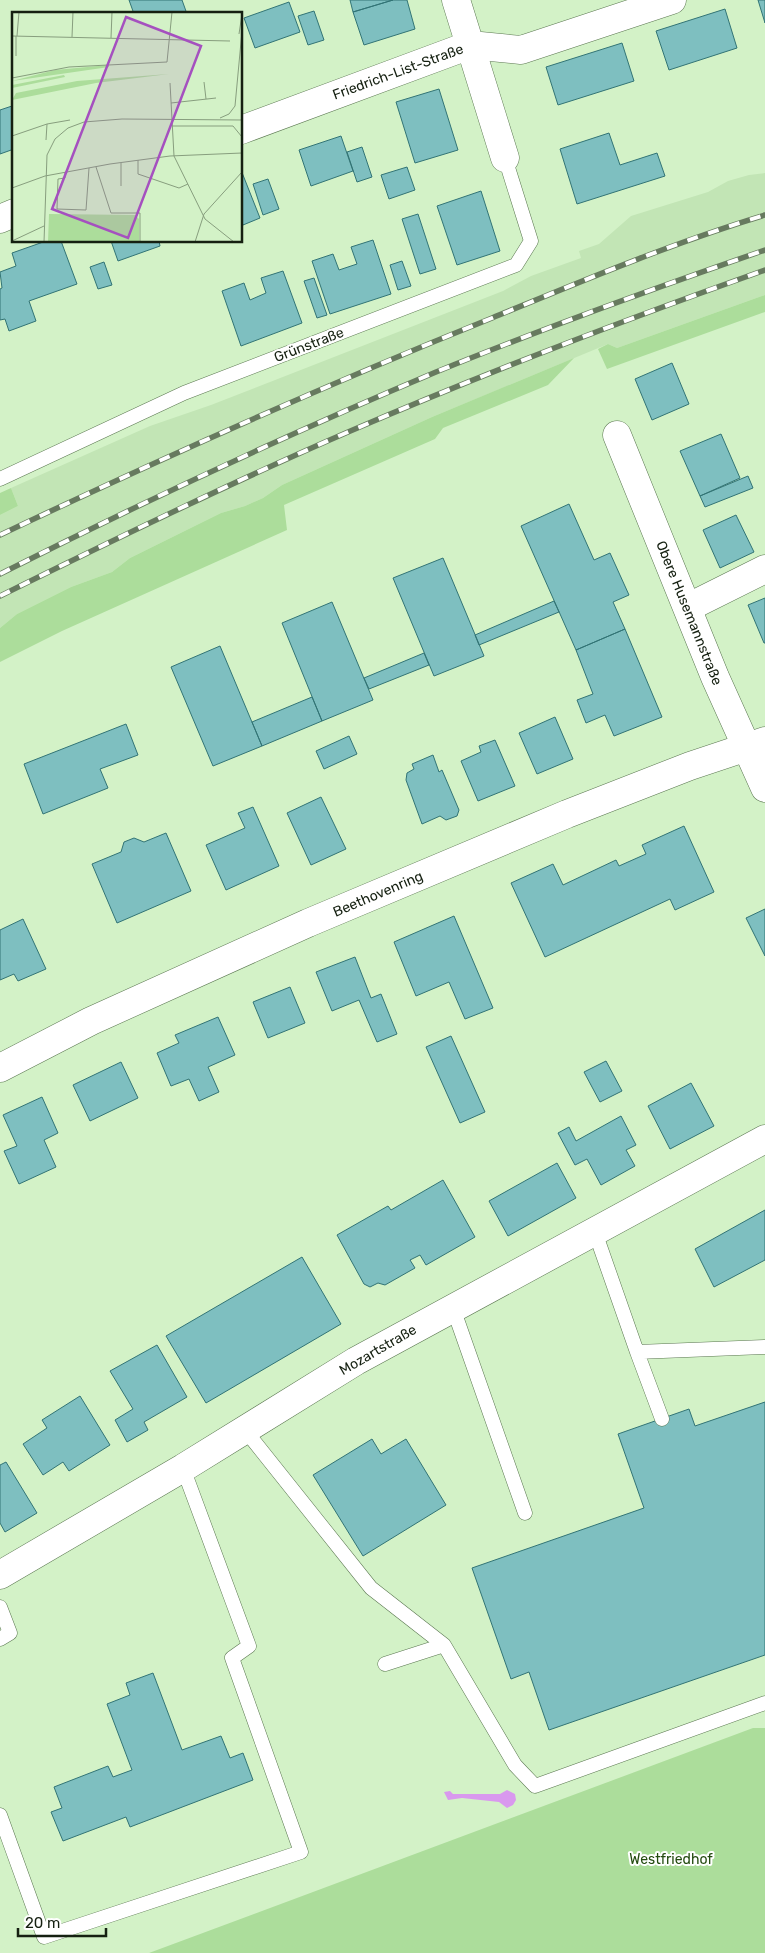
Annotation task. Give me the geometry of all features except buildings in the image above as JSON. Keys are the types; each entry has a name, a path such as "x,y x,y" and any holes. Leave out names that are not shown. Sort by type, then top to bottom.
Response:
{"street":[{"path":"456,0 504,158"},
{"name":"Friedrich-List-Straße","path":"242,130 470,45 521,50 672,0"},
{"name":"Obere Husemannstraße","path":"618,435 718,684 756,744 765,788"},
{"path":"687,608 765,570"},
{"name":"Beethovenring","path":"0,1068 91,1021 308,923 567,814 690,766 756,744"},
{"name":"Mozartstraße","path":"0,1575 183,1468 356,1362 765,1139"}],"lane":[{"name":"Grünstraße","path":"0,479 184,393 516,266 531,241 504,158"},
{"path":"595,1232 662,1419"},
{"path":"453,1308 525,1513"},
{"path":"637,1352 765,1347"},
{"path":"245,1430 371,1588 444,1645 515,1765 535,1786 765,1702"},
{"path":"0,1814 44,1937 301,1852 232,1658 249,1646 183,1468"},
{"path":"0,1607 10,1633 0,1639"},
{"path":"386,1664 444,1645"}],"shaded area":[{"path":"765,173 765,295 617,348 608,344 432,417 282,485 263,498 221,513 130,558 112,572 71,587 17,614 0,628 0,515 18,506 11,488 150,426 211,405 503,291 531,276 581,258 579,251 599,244 631,216 708,192 728,181"},
{"path":"507,1790 515,1794 516,1800 513,1805 507,1808 499,1802 462,1798 448,1800 444,1792 450,1791 453,1794 500,1794"}],"green space":[{"path":"765,295 765,312 607,369 598,349 608,344 617,348"},
{"path":"574,358 548,385 443,428 435,439 284,505 287,530 62,631 0,662 0,628 17,614 71,587 112,572 130,558 221,513 245,506 263,498 282,485 432,417"},
{"path":"11,488 18,506 0,515 0,493"},
{"name":"Westfriedhof","path":"753,1728 765,1728 765,1953 149,1953"}],"railway":[{"path":"0,535 245,423 430,343 627,263 765,215"},
{"path":"0,574 216,469 436,372 600,309 765,250"},
{"path":"0,596 173,512 348,432 555,348 765,270"}]}
